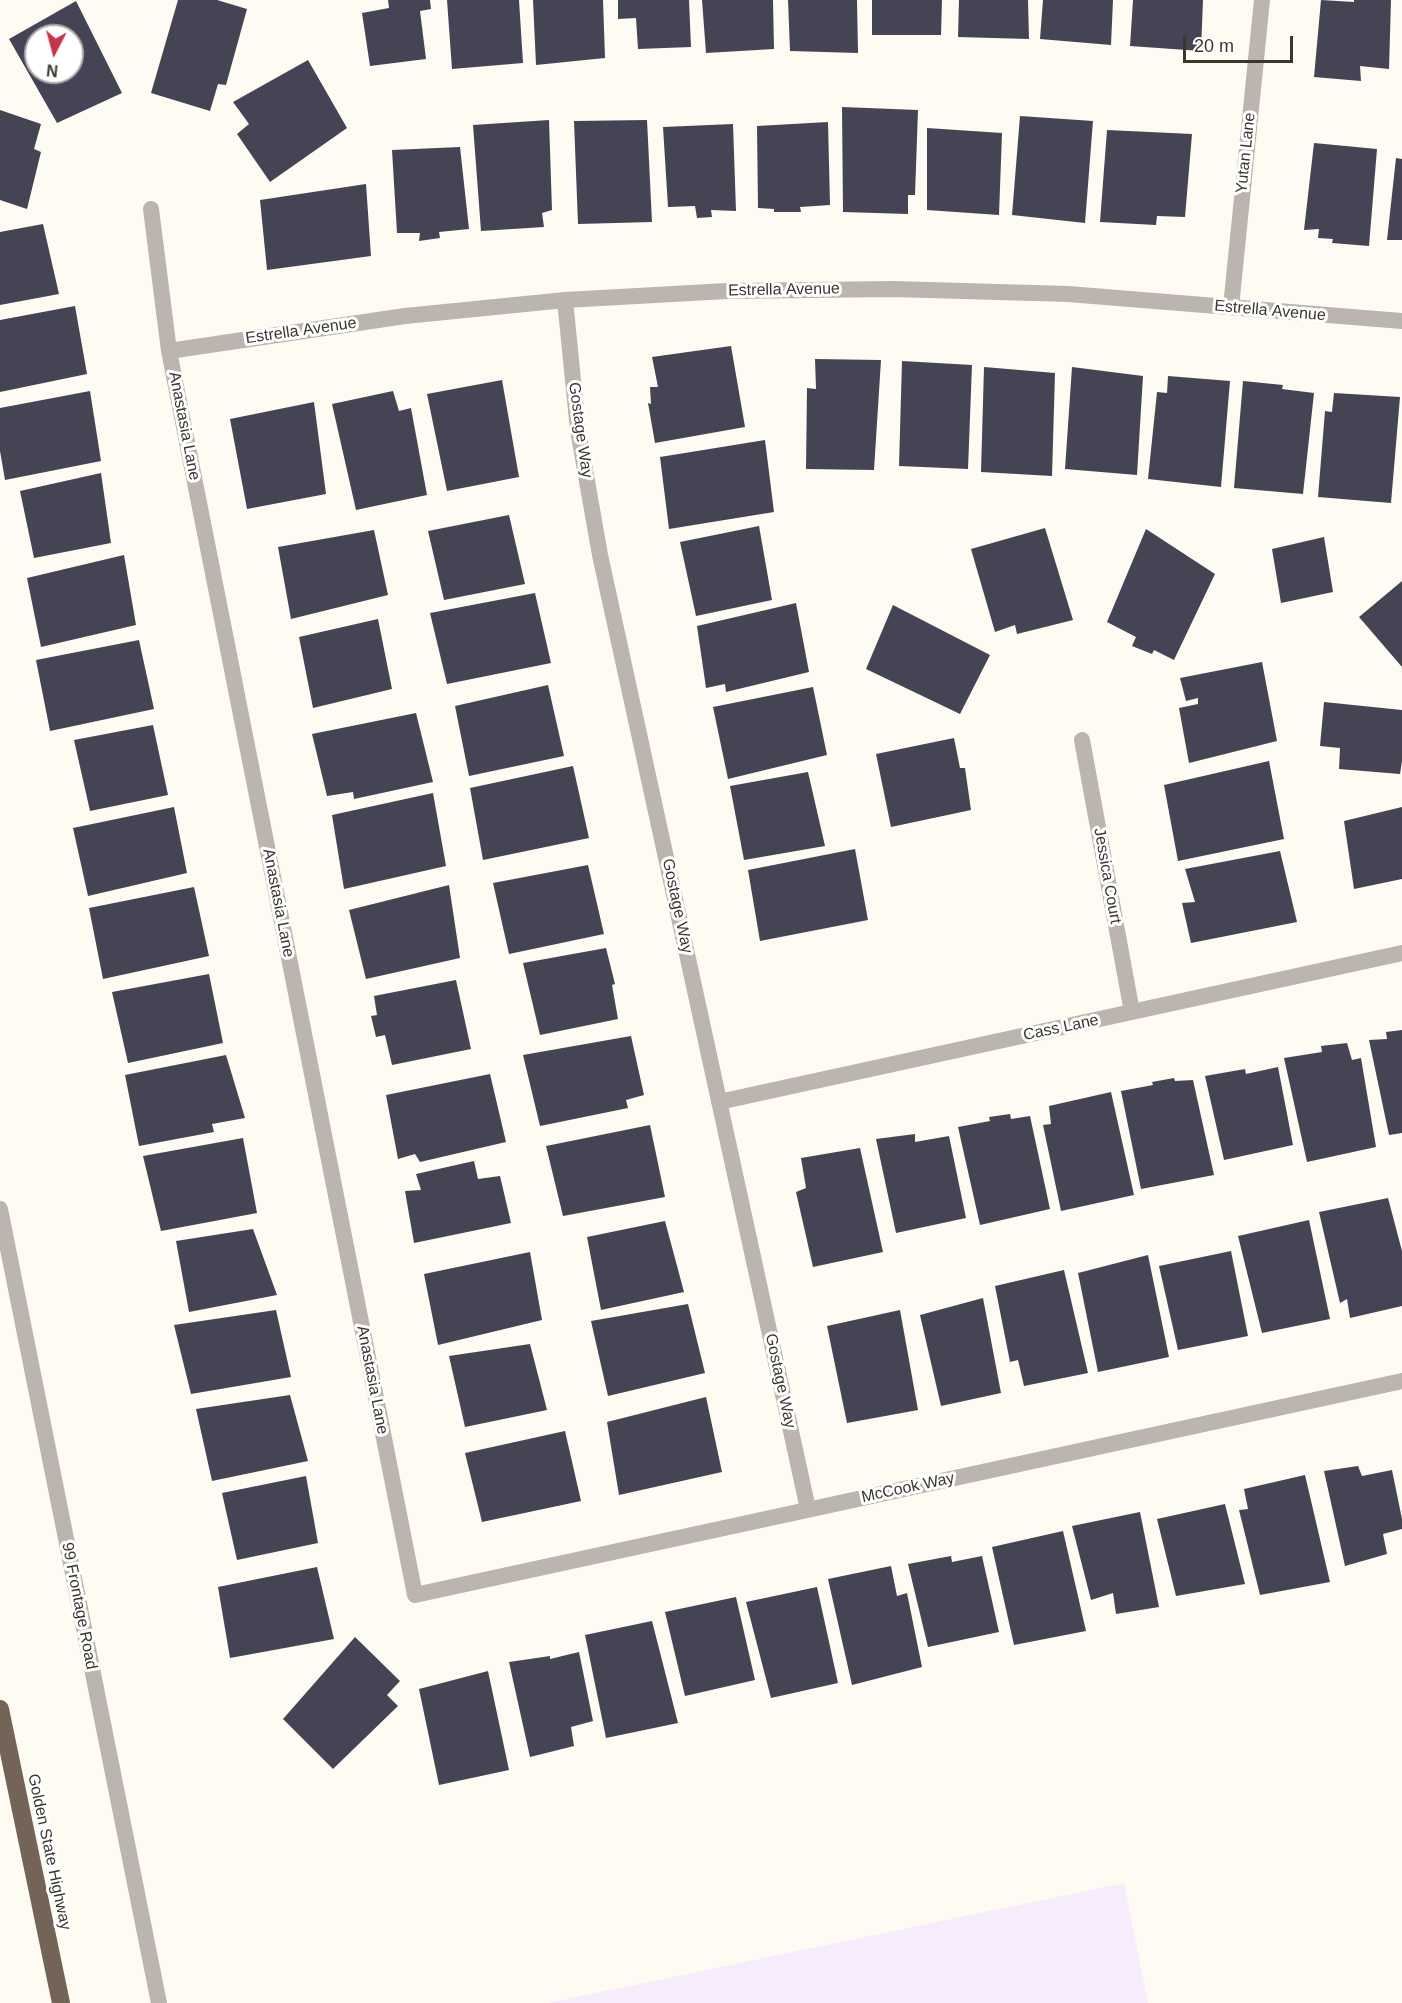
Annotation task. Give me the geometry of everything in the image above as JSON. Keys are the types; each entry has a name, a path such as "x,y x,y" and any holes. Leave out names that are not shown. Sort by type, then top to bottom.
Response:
{"highway":[{"name":"Golden State Highway","path":"0,1709 61,2003"}],"street":[{"name":"Yutan Lane","path":"1231,307 1262,0"},
{"name":"Anastasia Lane","path":"151,209 169,351 415,1595"},
{"name":"Estrella Avenue","path":"169,351 405,316 565,300 727,291 894,289 1068,294 1402,321"},
{"name":"Gostage Way","path":"565,300 578,430 600,555 808,1509"},
{"name":"Jessica Court","path":"1082,740 1132,1012"},
{"name":"Cass Lane","path":"719,1102 1402,953"},
{"name":"99 Frontage Road","path":"0,1209 159,2003"},
{"name":"McCook Way","path":"415,1595 1402,1381"}],"shaded area":[{"path":"1124,1883 1148,2003 548,2003"}],"building":[{"path":"178,0 217,0 247,9 226,85 218,84 210,111 151,93"},
{"path":"388,0 430,0 431,9 420,11 426,59 370,66 362,13 389,8"},
{"path":"447,0 519,0 523,63 452,69"},
{"path":"533,0 603,0 605,58 536,65"},
{"path":"618,0 689,0 691,47 638,49 636,18 618,19"},
{"path":"702,0 773,0 774,49 706,53"},
{"path":"788,0 857,0 858,53 790,51"},
{"path":"872,0 942,0 941,35 872,35"},
{"path":"959,0 1028,0 1029,39 958,37"},
{"path":"1043,0 1113,0 1111,45 1040,39"},
{"path":"1133,0 1203,0 1201,51 1130,46"},
{"path":"1321,0 1354,2 1354,0 1391,0 1389,69 1360,66 1361,81 1314,77"},
{"path":"76,1 122,93 57,123 35,84 84,84 84,24 35,24"},
{"path":"24,30 24,65 9,39"},
{"path":"308,60 347,128 270,182 237,134 249,124 233,102"},
{"path":"842,107 918,110 915,195 908,195 908,214 843,212"},
{"path":"0,110 41,124 34,149 41,152 27,209 0,200"},
{"path":"1020,116 1093,121 1085,223 1012,215"},
{"path":"549,120 552,210 542,213 544,227 481,231 473,125"},
{"path":"647,120 652,222 578,224 574,121"},
{"path":"828,122 830,205 800,207 801,212 774,212 774,209 758,208 757,126"},
{"path":"733,124 736,211 711,210 712,217 697,218 695,206 668,207 663,127"},
{"path":"927,128 1002,133 999,215 927,210"},
{"path":"1107,130 1192,134 1185,217 1157,216 1156,225 1100,222"},
{"path":"1314,143 1377,149 1369,246 1332,243 1333,239 1318,238 1319,229 1304,230"},
{"path":"460,147 469,229 439,232 440,238 419,241 420,233 397,233 392,150"},
{"path":"1396,158 1402,159 1402,240 1387,240"},
{"path":"366,184 371,256 267,270 260,200"},
{"path":"43,224 59,294 0,305 0,232"},
{"path":"75,306 87,374 0,392 0,320"},
{"path":"731,346 745,427 655,443 648,403 651,404 650,387 658,387 652,357"},
{"path":"815,359 881,360 874,470 806,469 807,388 816,389"},
{"path":"902,361 972,365 968,469 899,466"},
{"path":"984,367 1055,373 1052,476 981,472"},
{"path":"1072,367 1143,376 1137,475 1065,469"},
{"path":"1168,376 1230,381 1221,487 1148,479 1157,392 1167,393"},
{"path":"502,380 519,477 447,491 427,394"},
{"path":"1243,381 1283,385 1282,389 1314,393 1303,494 1234,488"},
{"path":"90,391 101,461 5,480 0,451 0,408"},
{"path":"393,391 399,411 411,408 427,495 356,510 332,404"},
{"path":"1334,393 1400,397 1391,503 1318,497 1325,411 1332,412"},
{"path":"314,402 326,494 247,509 230,419"},
{"path":"765,440 774,512 669,529 660,457"},
{"path":"101,473 111,543 34,558 20,491"},
{"path":"509,515 525,584 444,600 428,531"},
{"path":"759,526 772,600 696,616 680,542"},
{"path":"1045,528 1073,620 1017,634 1015,625 995,632 971,549"},
{"path":"1146,529 1215,574 1174,660 1154,650 1152,654 1132,646 1136,637 1107,622"},
{"path":"374,530 388,595 291,619 278,547"},
{"path":"1324,537 1333,592 1281,603 1272,549"},
{"path":"124,555 136,625 41,647 27,578"},
{"path":"1402,581 1402,667 1359,617"},
{"path":"535,593 551,663 447,684 430,613"},
{"path":"796,603 809,672 726,692 725,684 706,688 697,626"},
{"path":"893,605 990,655 960,714 866,669"},
{"path":"378,619 392,689 313,708 299,637"},
{"path":"139,640 154,709 50,731 36,660"},
{"path":"1262,662 1277,741 1189,763 1179,708 1198,704 1198,698 1186,701 1180,678"},
{"path":"548,685 564,756 469,776 455,706"},
{"path":"813,687 827,755 728,779 713,707"},
{"path":"1324,702 1402,710 1400,774 1339,769 1340,748 1320,746"},
{"path":"416,713 433,782 354,799 353,792 327,796 312,734"},
{"path":"153,725 168,795 90,811 74,740"},
{"path":"954,738 960,768 965,768 971,810 891,827 876,754"},
{"path":"1269,761 1284,839 1178,861 1164,785"},
{"path":"573,766 589,838 483,860 470,788"},
{"path":"808,772 825,846 744,860 730,786"},
{"path":"433,793 446,866 344,889 332,815"},
{"path":"174,807 187,873 88,896 73,828"},
{"path":"1402,807 1402,879 1354,889 1344,821"},
{"path":"855,849 868,920 760,941 748,870"},
{"path":"1280,851 1297,922 1191,943 1182,903 1195,902 1185,869"},
{"path":"588,865 604,934 509,954 493,883"},
{"path":"449,885 460,958 366,979 349,910"},
{"path":"194,887 209,956 103,979 89,908"},
{"path":"606,948 615,984 612,985 618,1019 540,1035 523,963"},
{"path":"209,974 223,1043 128,1063 112,992"},
{"path":"456,980 471,1049 392,1065 385,1035 376,1037 371,1016 377,1015 374,996"},
{"path":"1402,1030 1402,1133 1389,1135 1369,1040 1387,1039 1386,1032"},
{"path":"631,1036 644,1095 626,1100 628,1108 540,1126 523,1055"},
{"path":"1347,1043 1352,1060 1361,1058 1376,1147 1307,1162 1284,1058 1322,1052 1321,1046"},
{"path":"226,1055 245,1118 212,1124 214,1132 139,1146 125,1075"},
{"path":"1278,1067 1293,1145 1224,1160 1205,1076 1245,1069 1246,1074"},
{"path":"490,1074 506,1142 420,1162 415,1154 398,1159 386,1095"},
{"path":"1174,1078 1175,1081 1193,1080 1214,1175 1141,1189 1121,1091"},
{"path":"1111,1092 1134,1195 1061,1211 1043,1125 1051,1124 1049,1106"},
{"path":"1010,1114 1011,1119 1030,1116 1050,1209 980,1225 958,1127 990,1121 989,1117"},
{"path":"650,1125 665,1197 563,1216 546,1146"},
{"path":"915,1134 915,1142 949,1136 966,1218 896,1233 876,1139"},
{"path":"243,1138 257,1213 161,1231 143,1156"},
{"path":"860,1148 883,1252 813,1267 796,1192 806,1188 801,1158"},
{"path":"474,1161 478,1179 500,1176 511,1223 414,1243 405,1191 421,1190 416,1174"},
{"path":"1388,1198 1402,1251 1402,1306 1350,1318 1347,1299 1340,1303 1319,1212"},
{"path":"1309,1220 1330,1319 1262,1333 1238,1236"},
{"path":"665,1221 684,1292 601,1310 587,1237"},
{"path":"253,1229 277,1295 189,1312 176,1241"},
{"path":"1231,1251 1248,1336 1178,1350 1159,1266"},
{"path":"530,1252 542,1320 438,1345 424,1274"},
{"path":"1148,1255 1169,1357 1098,1372 1078,1273"},
{"path":"1064,1270 1088,1373 1024,1386 1018,1360 1010,1362 995,1286"},
{"path":"983,1298 1001,1393 941,1406 920,1315"},
{"path":"688,1304 705,1373 608,1396 591,1321"},
{"path":"276,1310 291,1377 191,1394 174,1325"},
{"path":"900,1310 918,1410 847,1423 827,1326"},
{"path":"530,1344 547,1410 465,1427 449,1356"},
{"path":"290,1395 308,1461 212,1481 196,1409"},
{"path":"706,1397 722,1472 619,1495 607,1422"},
{"path":"565,1431 581,1501 482,1522 465,1453"},
{"path":"1358,1466 1362,1476 1392,1470 1402,1529 1383,1534 1387,1554 1345,1566 1324,1471"},
{"path":"1305,1475 1330,1582 1260,1595 1239,1510 1248,1509 1244,1489"},
{"path":"306,1476 318,1543 237,1560 222,1493"},
{"path":"1225,1504 1245,1584 1176,1596 1157,1519"},
{"path":"1140,1512 1159,1607 1116,1614 1113,1593 1091,1600 1072,1526"},
{"path":"1063,1531 1086,1631 1014,1645 992,1547"},
{"path":"951,1556 952,1562 982,1556 999,1632 928,1647 908,1564"},
{"path":"891,1566 897,1596 907,1593 922,1667 852,1685 828,1579"},
{"path":"317,1567 334,1639 230,1658 218,1587"},
{"path":"817,1587 838,1683 771,1698 746,1602"},
{"path":"736,1597 755,1680 685,1696 665,1612"},
{"path":"652,1621 678,1723 606,1738 585,1635"},
{"path":"355,1637 400,1681 387,1695 398,1706 333,1769 283,1719"},
{"path":"579,1652 593,1721 571,1727 574,1746 530,1757 509,1662 550,1656 550,1659"},
{"path":"488,1671 509,1770 439,1785 419,1689"}]}
